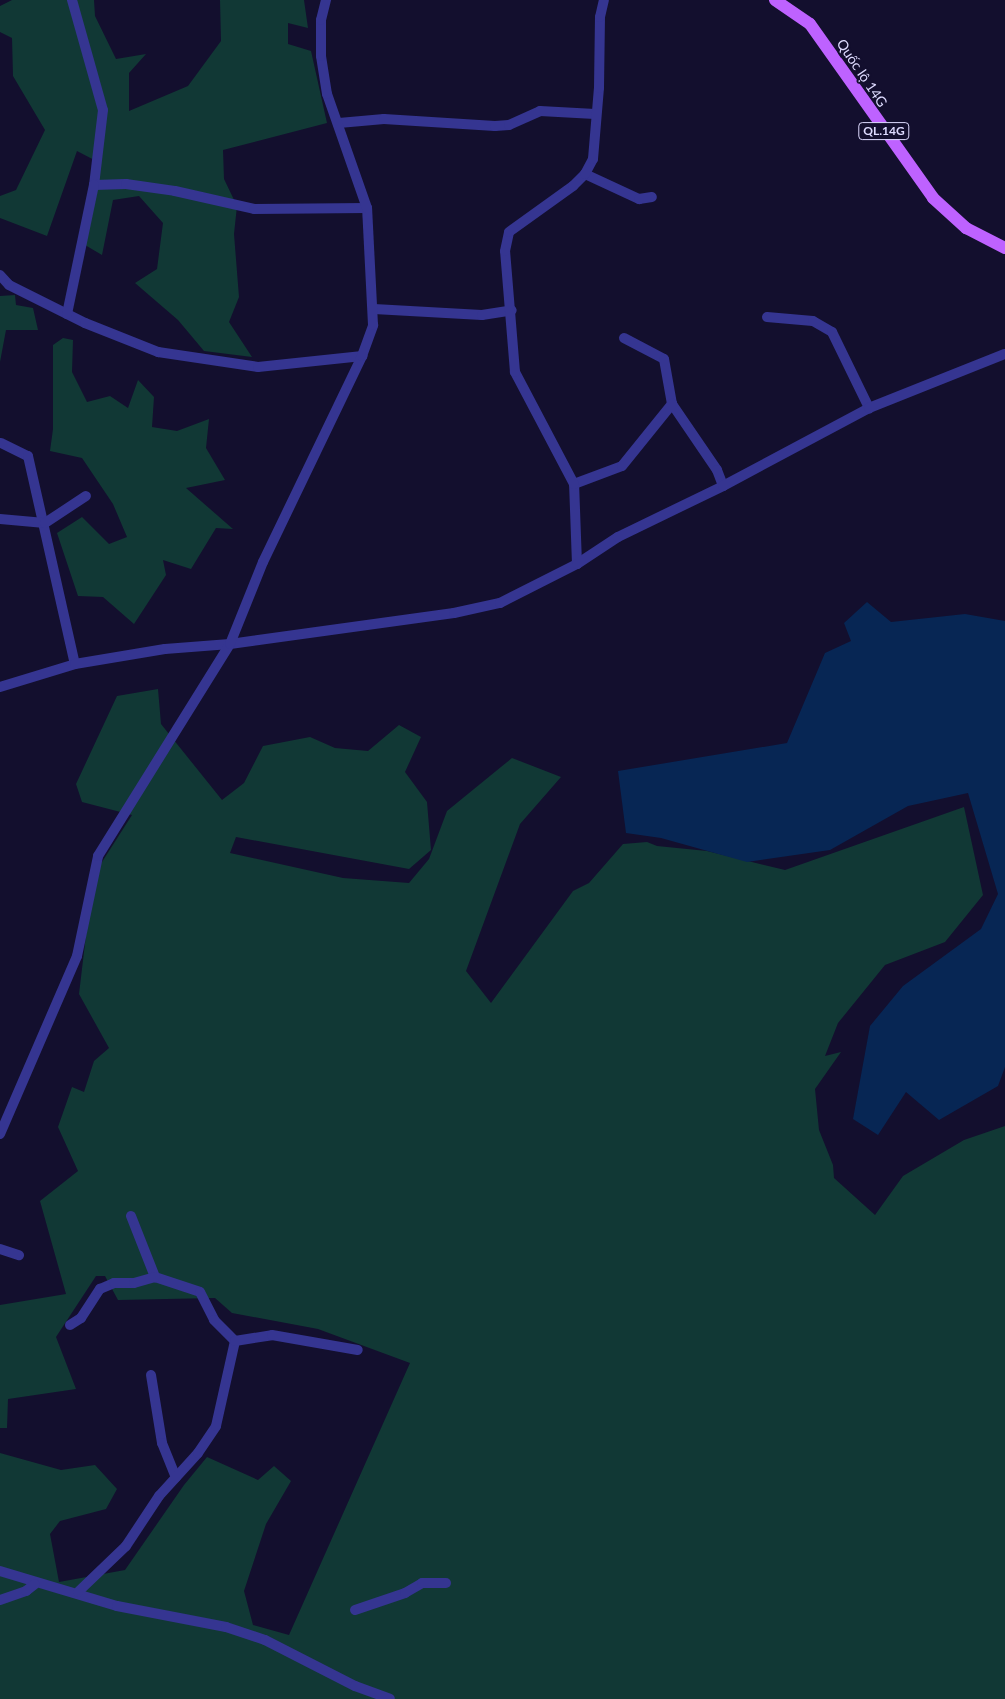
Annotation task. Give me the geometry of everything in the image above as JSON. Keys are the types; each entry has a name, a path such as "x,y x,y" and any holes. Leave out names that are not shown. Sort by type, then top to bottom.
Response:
{"main road":[{"name":"Quốc lộ 14G","path":"776,0 810,24 932,198 966,228 1005,248"}],"street":[{"path":"67,314 94,185 103,110 72,0"},
{"path":"578,564 574,484 515,372 512,310 505,251 509,232 550,205 585,174 593,159 600,17 604,0"},
{"path":"0,1134 3,1121 77,956 98,856 230,644 263,562 362,356 373,325 374,309 367,208 339,123 327,94 320,56 324,1"},
{"path":"339,123 384,119 496,126 509,125 540,111 595,114"},
{"path":"585,174 639,199 652,197"},
{"path":"94,185 126,184 174,191 254,209 367,208"},
{"path":"0,275 9,285 67,314 158,352 201,361 258,367 362,356"},
{"path":"374,309 482,315 512,310"},
{"path":"767,317 813,321 832,332 869,408"},
{"path":"624,338 660,354 664,359 672,404 717,470 724,486"},
{"path":"0,688 75,664 165,649 230,644 454,613 500,603 578,564 618,537 724,486 869,408 1005,354"},
{"path":"574,484 622,466 672,404"},
{"path":"1,444 28,456 45,523 75,664"},
{"path":"0,519 45,523 86,496"},
{"path":"131,1216 155,1277"},
{"path":"0,1249 19,1255"},
{"path":"70,1325 84,1314 100,1289 108,1285 134,1283 155,1277 200,1292 214,1320 235,1341"},
{"path":"235,1341 272,1335 358,1350"},
{"path":"78,1592 126,1546 216,1426 235,1341"},
{"path":"151,1375 162,1443 176,1477"},
{"path":"0,1571 36,1584 78,1592 117,1606 226,1627 265,1640 355,1686 390,1699"},
{"path":"355,1610 405,1593 422,1583 446,1583"},
{"path":"0,1600 26,1591 36,1584"}],"green space":[{"path":"12,0 94,0 95,16 116,59 146,54 129,73 129,111 188,86 221,41 220,0 304,0 308,28 288,23 288,44 311,51 327,123 223,150 224,179 237,206 234,234 239,297 229,322 252,357 204,351 178,320 135,283 157,269 163,223 139,196 113,200 102,255 85,245 100,163 77,151 47,236 0,218 0,196 16,190 45,130 13,76 12,38 0,32 0,6"},
{"path":"15,295 16,305 33,308 38,330 6,330 0,362 0,296"},
{"path":"63,338 73,340 72,372 87,402 110,396 128,408 138,380 154,397 152,427 177,431 209,419 206,448 225,480 186,488 233,529 216,528 191,569 163,560 166,575 134,624 103,597 78,596 57,533 82,517 109,544 127,537 113,504 82,458 50,451 53,429 53,345"},
{"path":"158,689 161,724 222,800 244,783 263,746 310,737 335,748 368,751 399,725 421,737 405,772 427,802 431,850 409,869 236,837 230,853 343,878 409,883 429,859 447,811 512,758 561,777 520,824 466,971 491,1003 573,891 589,883 623,844 647,842 657,846 707,851 785,870 964,807 983,895 945,942 885,965 838,1023 825,1056 841,1052 815,1089 819,1130 833,1165 834,1178 875,1215 903,1176 964,1140 1005,1126 1005,1699 0,1699 0,1453 61,1470 95,1465 117,1489 106,1509 60,1521 50,1534 59,1582 125,1570 184,1485 207,1457 258,1480 274,1466 291,1481 266,1524 244,1591 253,1625 289,1635 410,1363 318,1329 232,1313 215,1298 118,1300 105,1276 96,1276 56,1337 76,1389 8,1399 7,1428 0,1428 0,1305 66,1294 40,1201 78,1171 58,1127 72,1087 84,1092 94,1061 109,1048 79,994 93,876 132,815 82,802 76,784 117,696"}],"water":[{"path":"867,602 891,622 965,614 1005,621 1005,1067 998,1086 939,1120 906,1092 878,1135 853,1119 870,1026 903,986 981,929 998,894 968,793 908,806 830,850 747,862 661,838 626,833 618,771 787,743 825,653 851,641 844,623"}]}
